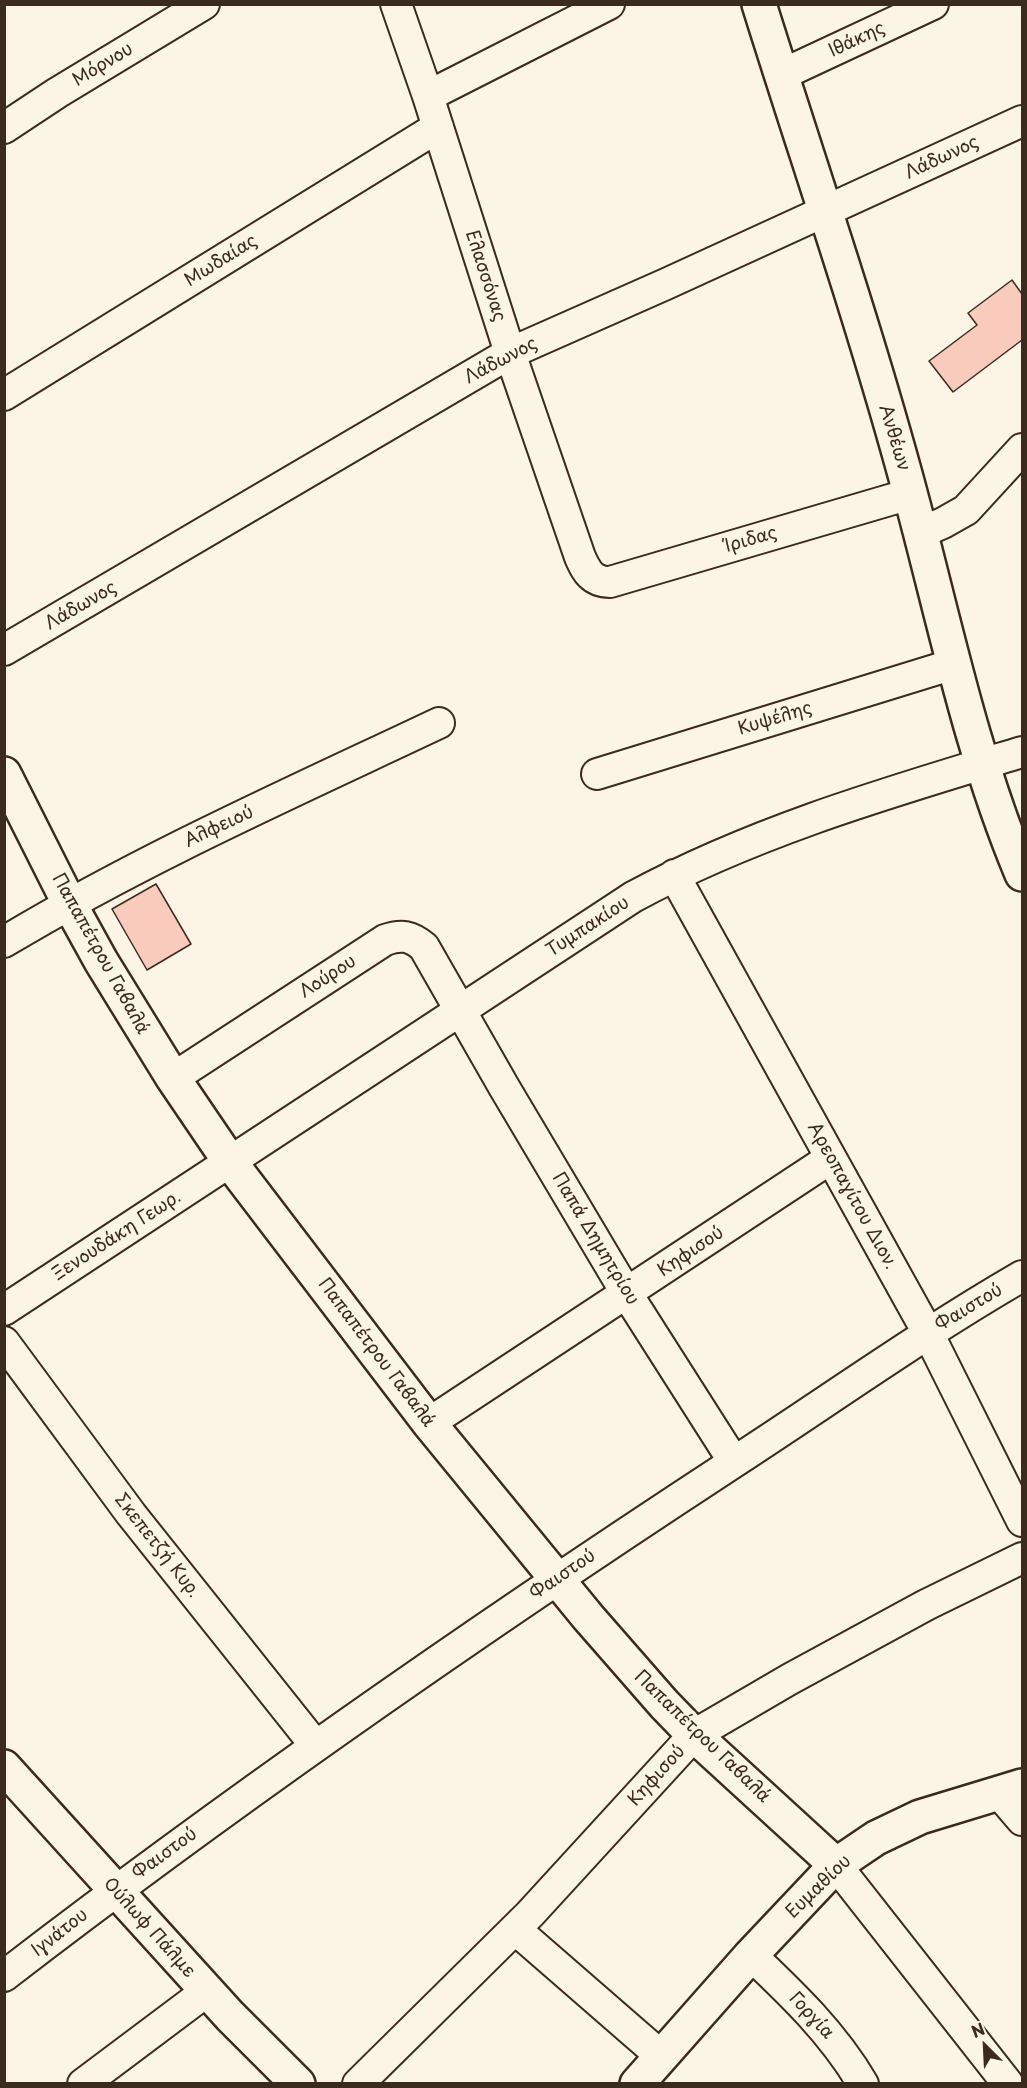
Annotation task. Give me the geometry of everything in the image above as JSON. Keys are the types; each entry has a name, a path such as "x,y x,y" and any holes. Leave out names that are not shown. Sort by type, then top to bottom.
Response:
{"street":[{"name":"Μόρνου","path":"4,128 57,93 204,4"},
{"name":"Ελασσόνας","path":"396,4 428,96 510,353 580,557 592,578"},
{"path":"428,96 609,4"},
{"name":"Ανθέων","path":"759,4 825,212 910,494 982,764 1023,874"},
{"name":"Ιθάκης","path":"781,75 933,4"},
{"name":"Λάδωνος","path":"4,650 510,353 1023,121"},
{"name":"Μωδαίας","path":"4,395 438,127"},
{"path":"920,533 966,510 1023,449"},
{"name":"Ίριδας","path":"592,578 600,582 610,582 910,494"},
{"name":"Κυψέλης","path":"597,774 954,664"},
{"name":"Αλφειού","path":"4,942 69,903 186,842 439,723"},
{"name":"Τυμπακίου","path":"230,1162 600,918 674,875 817,816 1023,752"},
{"name":"Παπαπέτρου Γαβαλά","path":"4,774 69,903 120,996 172,1078 230,1162 429,1423 641,1678 694,1735 836,1865"},
{"name":"Αρεοπαγίτου Διον.","path":"674,875 928,1333 1023,1521"},
{"name":"Λούρου","path":"172,1078 386,940 399,936 413,938 424,947 462,1011"},
{"name":"Παπά Δημητρίου","path":"462,1011 504,1087 627,1294 734,1462"},
{"name":"Κηφισού","path":"429,1423 831,1158"},
{"name":"Ξενουδάκη Γεωρ.","path":"4,1310 230,1162"},
{"name":"Φαιστού","path":"115,1891 315,1745 556,1578 928,1333 1023,1276"},
{"name":"Σκεπετζή Κυρ.","path":"4,1342 131,1514 315,1745"},
{"name":"Κηφισού","path":"358,2084 515,1929 694,1735 790,1679 926,1605 1023,1558"},
{"name":"Ούλωφ Πάλμε","path":"4,1767 207,1991 298,2084"},
{"path":"1011,1789 1023,1820"},
{"name":"Ευμαθίου","path":"637,2084 751,1955 836,1865 876,1838 909,1822 955,1805 1011,1789"},
{"path":"836,1865 1008,2084"},
{"name":"Ιγνάτου","path":"4,1976 115,1891"},
{"path":"515,1929 661,2056"},
{"name":"Γοργία","path":"751,1955 816,2019 844,2052 863,2084"},
{"path":"83,2084 207,1991"}],"building":[{"path":"1012,280 1022,294 1022,340 953,392 929,361 977,325 968,313"},
{"path":"156,884 191,944 147,970 112,909"}]}
